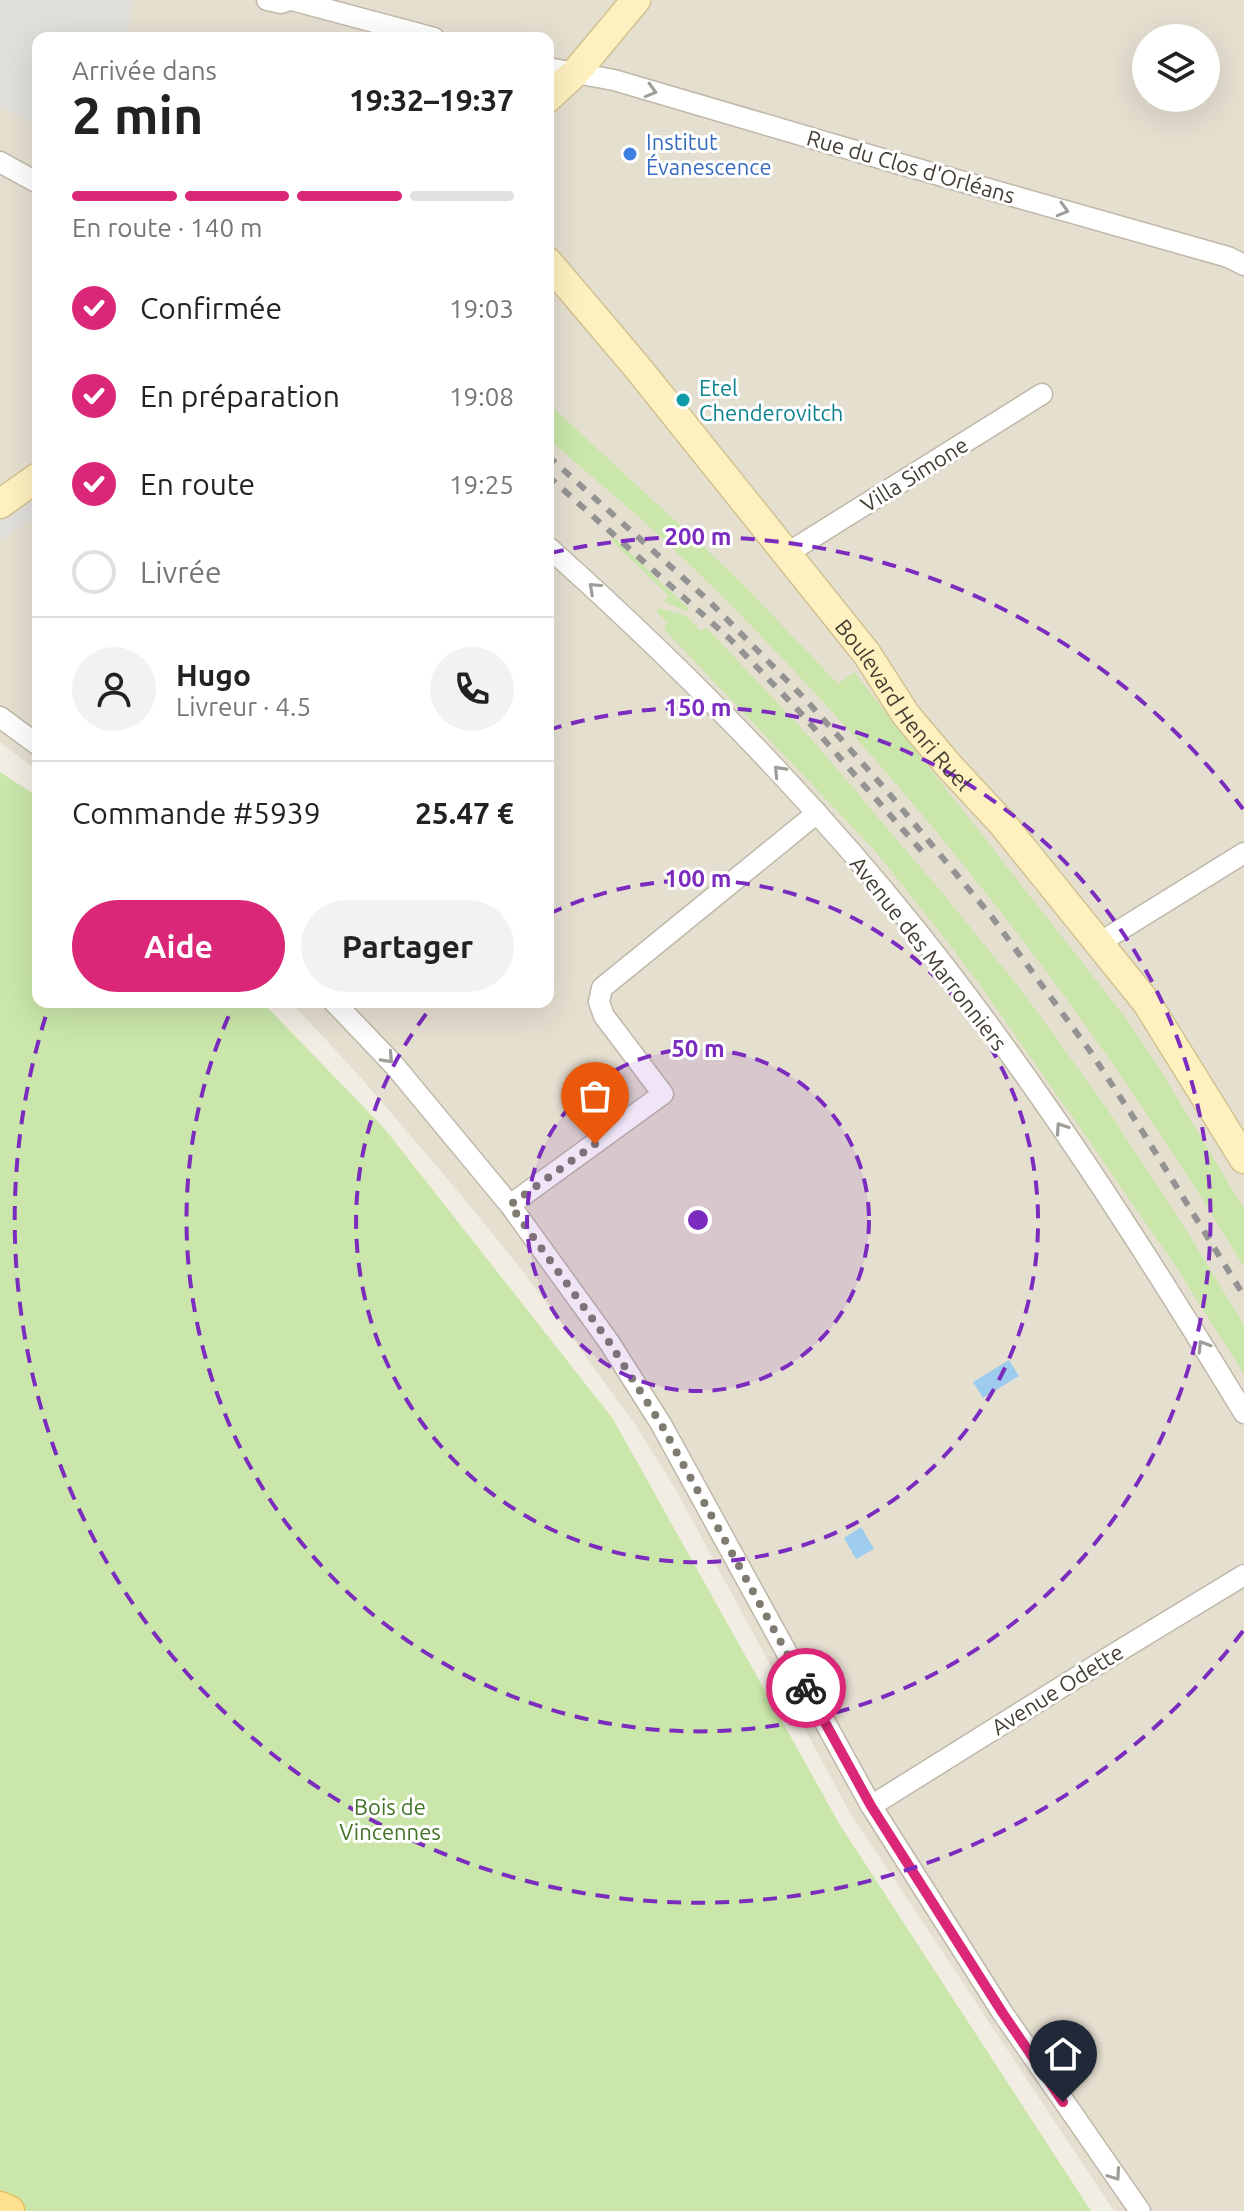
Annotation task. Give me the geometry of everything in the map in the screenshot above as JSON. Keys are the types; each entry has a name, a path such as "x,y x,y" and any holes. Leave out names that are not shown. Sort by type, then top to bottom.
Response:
{"main road":[{"path":"0,2207 9,2211"}],"street":[{"path":"267,0 281,3 291,0 411,32"},
{"path":"562,70 636,0"},
{"name":"Rue du Clos d'Orléans","path":"562,70 614,80 1198,248 1244,265"},
{"path":"0,162 32,180"},
{"name":"Boulevard Henri Ruel","path":"554,269 637,367 867,654 906,715 1002,823 1147,1003 1244,1159"},
{"name":"Villa Simone","path":"786,554 1042,394"},
{"path":"0,504 32,481"},
{"name":"Avenue des Marronniers","path":"554,553 673,662 737,726 817,813 918,932 1033,1086 1114,1207 1244,1413"},
{"path":"0,717 32,741"},
{"path":"510,1205 663,1094 604,1016 599,1002 602,988 817,813"},
{"path":"1099,943 1244,853"},
{"path":"340,1008 394,1065 510,1205 609,1342 661,1424 871,1806 1002,2012 1140,2211"},
{"name":"Avenue Odette","path":"871,1806 1244,1575"}],"shaded area":[{"path":"0,0 1244,0 1244,2211 1114,2211 849,1811 676,1490 635,1424 525,1274 456,1189 297,1008 554,1008 554,32 32,32 32,766 0,742"},
{"path":"0,0 134,0 126,32 32,32 32,123 0,106"},
{"path":"32,499 32,519 0,541 0,522"}],"green space":[{"path":"554,409 737,578 838,684 854,672 1125,1017 1161,1071 1244,1209 1244,1267 1117,1071 978,883 826,705 745,620 620,500 554,444"},
{"path":"614,538 689,609 686,611 663,601 669,596 611,540"},
{"path":"660,608 687,616 700,631 707,628 814,742 1025,995 1108,1110 1244,1325 1244,1374 1176,1267 975,978 877,853 664,629 668,623 656,611"},
{"name":"Bois de Vincennes","path":"0,772 32,793 32,1008 268,1008 384,1128 613,1419 840,1825 1091,2211 0,2211"}],"water":[{"path":"1009,1360 1019,1376 983,1398 973,1382"},
{"path":"861,1527 874,1549 856,1559 844,1538"}],"railway":[{"path":"554,461 710,602 807,701 992,917 1090,1051 1244,1296"},
{"path":"554,481 729,638 798,710 926,856"}],"way so far":[{"path":"595,1144 510,1205 609,1342 661,1424 806,1688"}],"place":[{"name":"Institut Évanescence","path":"630,154"},
{"name":"Etel Chenderovitch","path":"683,400"}],"route":[{"path":"806,1688 871,1806 1063,2102"}]}
